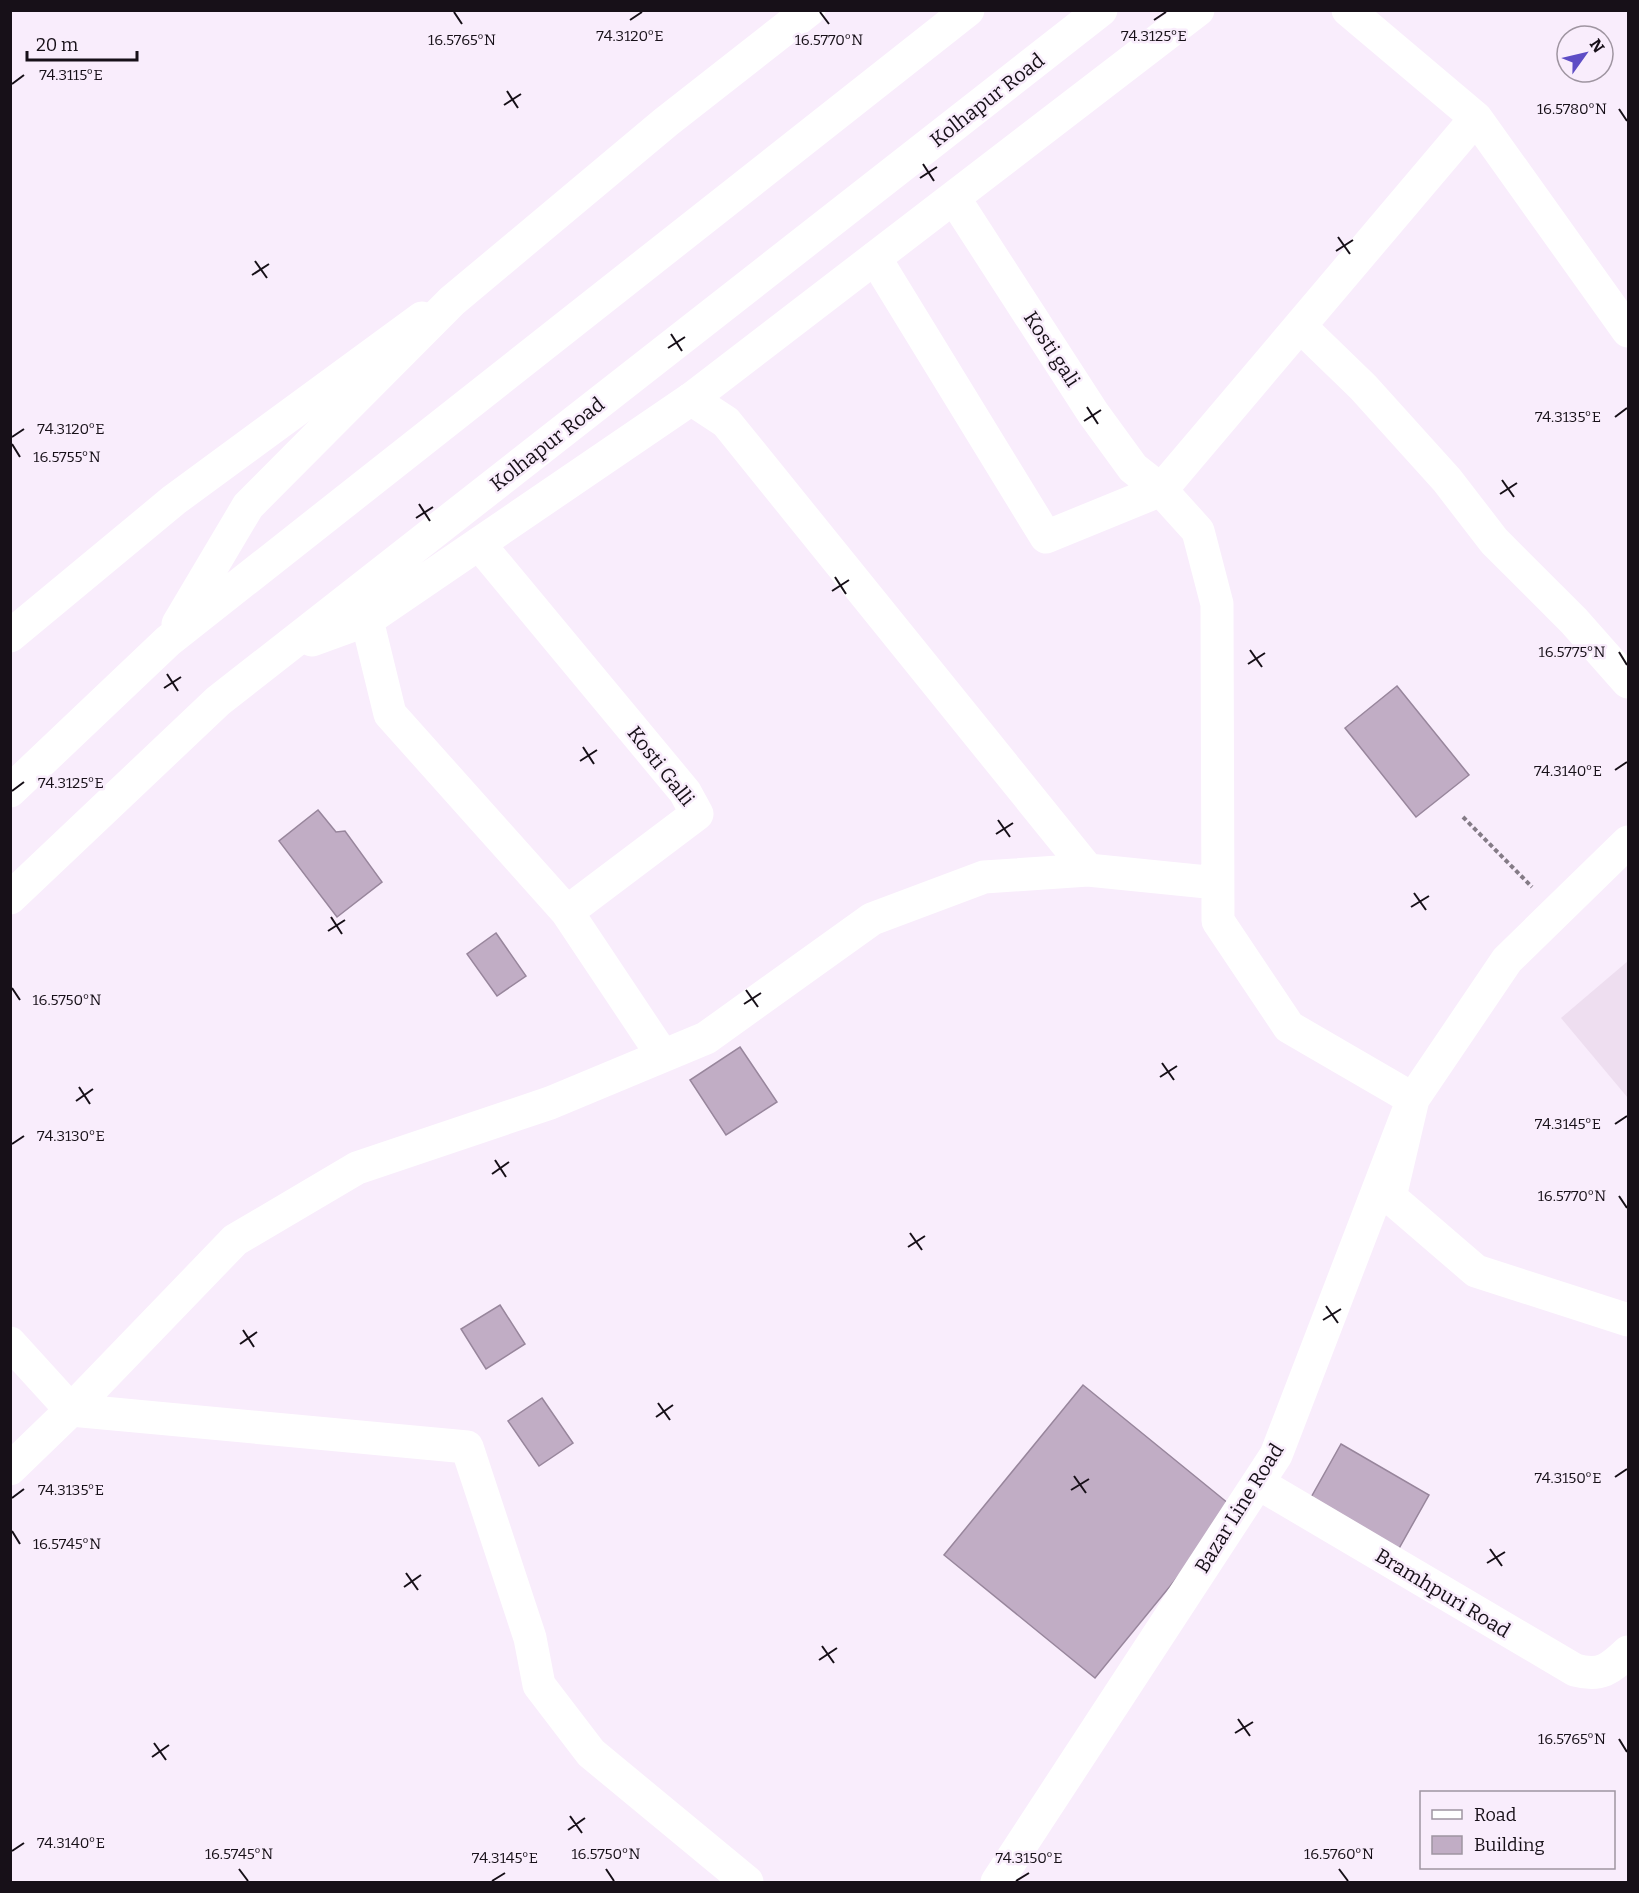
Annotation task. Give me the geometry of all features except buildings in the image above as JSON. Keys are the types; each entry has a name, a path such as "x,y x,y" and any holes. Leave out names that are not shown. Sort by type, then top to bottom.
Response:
{"main road":[{"path":"168,641 248,506 452,301 666,122 809,10"},
{"path":"10,791 168,641 968,10"},
{"name":"Kolhapur Road","path":"10,898 218,701 1101,10"},
{"path":"285,649 368,620 691,399 1198,10"},
{"path":"1348,10 1476,118 1629,331"},
{"path":"875,258 1046,537 1161,490 1476,118"},
{"name":"Kosti gali","path":"954,198 1093,413 1133,468 1161,490 1198,531 1217,604 1218,921 1289,1027 1413,1099"},
{"path":"10,636 174,500 509,254"},
{"path":"1300,326 1363,387 1447,480 1494,541 1574,621 1629,682"},
{"path":"691,399 726,422 1088,870"},
{"name":"Kosti Galli","path":"479,544 685,792 697,813 567,912"},
{"path":"368,620 390,714 567,912 663,1056"},
{"path":"1629,842 1507,960 1413,1099 1390,1197 1476,1271 1629,1320"},
{"path":"10,1469 71,1410 235,1240 357,1168 550,1103 706,1038 872,919 984,877 1088,870 1217,884"},
{"name":"Bazar Line Road","path":"998,1882 1276,1455 1413,1099"},
{"path":"10,1343 71,1410 467,1447 530,1638 539,1685 591,1753 747,1882"},
{"name":"Bramhpuri Road","path":"1258,1483 1575,1670 1591,1674 1602,1671 1612,1667 1629,1652"}],"path":[{"path":"1463,817 1556,912"}],"shaded area":[{"path":"1628,961 1628,1098 1561,1018"}]}
